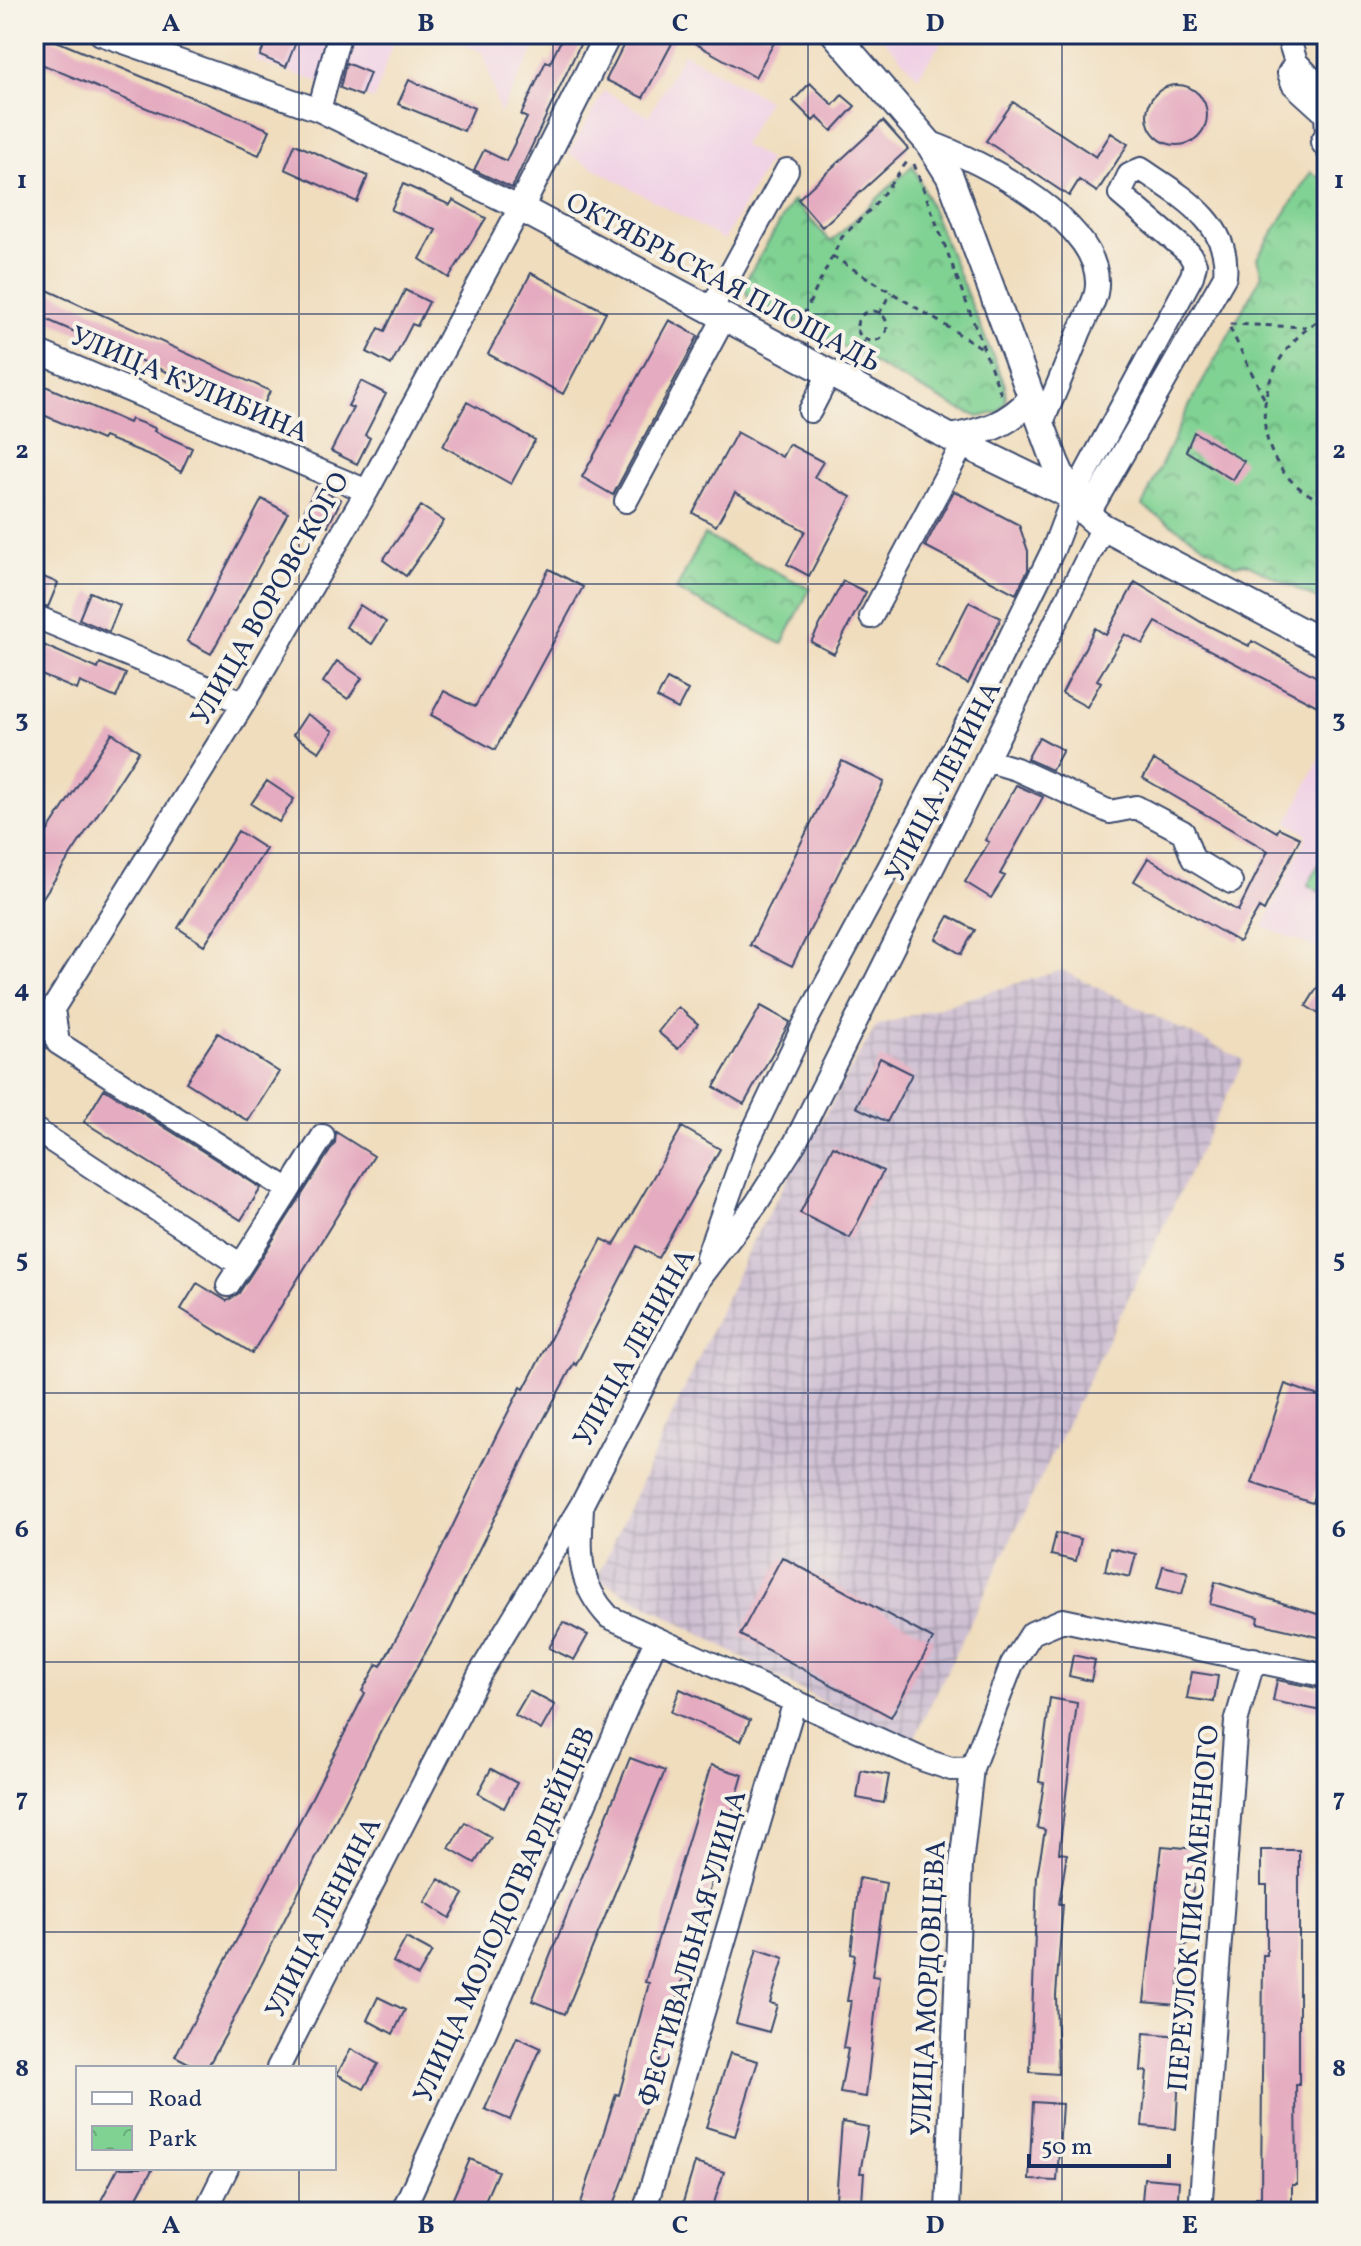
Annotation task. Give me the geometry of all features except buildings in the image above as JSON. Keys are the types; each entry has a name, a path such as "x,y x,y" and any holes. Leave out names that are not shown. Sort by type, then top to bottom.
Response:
{"main road":[{"name":"ОКТЯБРЬСКАЯ ПЛОЩАДЬ","path":"608,34 520,208 957,441 1327,645"},
{"path":"835,34 928,142 950,177 1019,404 1041,425 1088,513"},
{"path":"957,441 1012,419 1019,404"}],"street":[{"path":"101,34 319,110 520,208"},
{"path":"1287,34 1296,62 1327,95"},
{"path":"319,110 339,36"},
{"path":"1296,62 1289,73 1293,84 1326,114 1327,133 1322,142 1327,149"},
{"path":"928,142 964,154 1022,190 1067,224 1085,244 1096,268 1096,293 1041,425"},
{"path":"700,1277 748,1142 786,1063 979,701 1053,550 1088,513 1225,276 1227,258 1223,244 1210,224 1194,205 1141,169 1134,170 1122,187 1123,199 1189,253 1195,264 1088,513"},
{"path":"626,501 787,170"},
{"name":"УЛИЦА ВОРОВСКОГО","path":"34,1039 244,703 367,491 520,208"},
{"name":"УЛИЦА КУЛИБИНА","path":"34,350 367,491"},
{"path":"810,411 829,374"},
{"path":"871,617 957,441"},
{"name":"УЛИЦА ЛЕНИНА","path":"279,2066 479,1675 582,1504 700,1277 756,1204 795,1143 986,760 1088,513"},
{"path":"34,616 244,703"},
{"path":"986,760 1016,769 1110,812 1136,807 1183,832 1193,859 1231,882"},
{"path":"53,1009 58,1043 289,1190"},
{"path":"34,1129 241,1265"},
{"path":"228,1285 323,1136"},
{"path":"582,1504 580,1550 589,1596 609,1617 924,1760 951,1769 972,1768"},
{"name":"УЛИЦА МОРДОВЦЕВА","path":"947,2212 961,1865 972,1768 1012,1664 1032,1633 1063,1620 1327,1676"},
{"name":"УЛИЦА МОЛОДОГВАРДЕЙЦЕВ","path":"402,2212 495,2010 656,1640"},
{"name":"ПЕРЕУЛОК ПИСЬМЕННОГО","path":"1200,2212 1236,1722 1254,1659"},
{"name":"ФЕСТИВАЛЬНАЯ УЛИЦА","path":"644,2212 795,1701"},
{"path":"205,2212 226,2170"}],"path":[{"path":"798,326 842,237 874,206 912,157 983,349 1019,404"},
{"path":"832,256 983,349"},
{"path":"879,314 891,292"},
{"path":"870,311 879,314 886,322 883,336 875,341 865,340 857,328 859,319 870,311"},
{"path":"1327,316 1306,327 1278,358 1264,398 1265,428 1275,457 1293,481 1327,503"},
{"path":"1264,398 1228,324 1306,327"},
{"path":"856,357 865,340"}],"shaded area":[{"path":"263,34 396,34 374,100 256,61"},
{"path":"439,34 542,34 500,114 484,53"},
{"path":"879,34 947,34 918,77"},
{"path":"683,53 768,100 743,145 769,160 724,240 569,154 604,91 649,116"},
{"path":"1322,754 1327,758 1327,952 1263,927 1307,835 1288,822"},
{"path":"1062,970 1244,1060 909,1749 597,1578 753,1240 876,1026"}],"green space":[{"path":"913,165 1005,385 1006,401 999,412 979,417 955,407 748,296 743,285 793,200 831,242"},
{"path":"1311,172 1327,182 1327,604 1246,563 1235,565 1142,506 1187,410 1262,275 1257,258"},
{"path":"704,535 810,589 782,644 676,590"},
{"path":"1327,848 1327,896 1308,885"}]}
